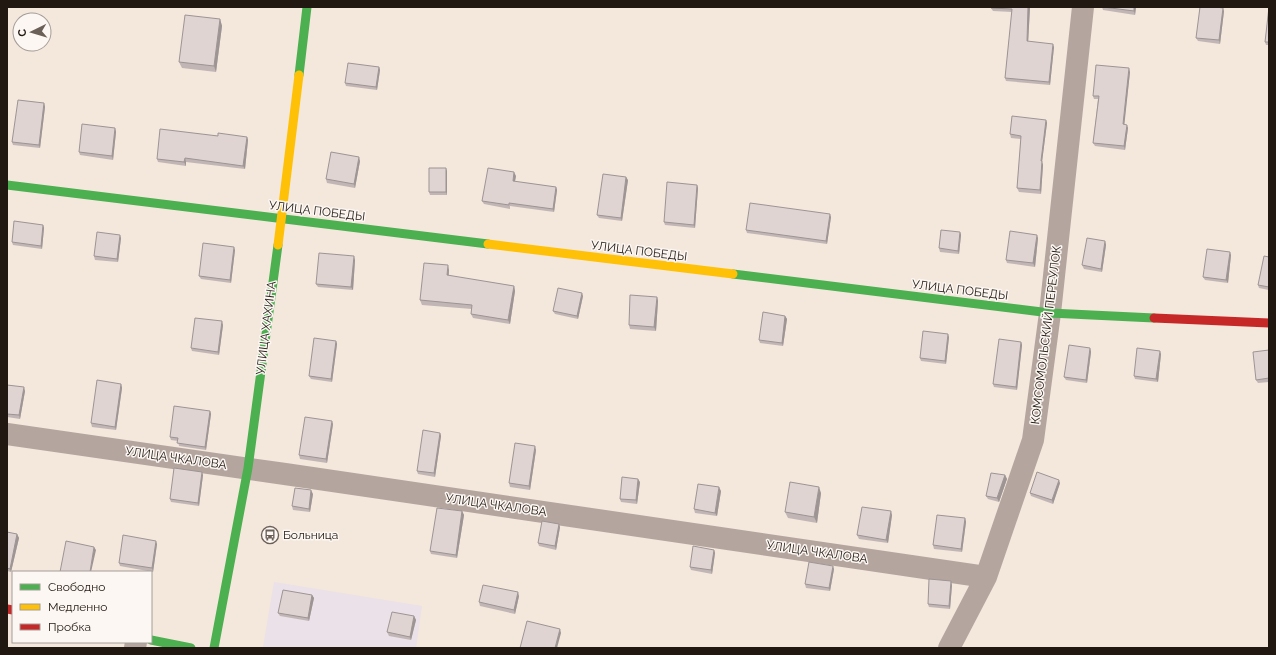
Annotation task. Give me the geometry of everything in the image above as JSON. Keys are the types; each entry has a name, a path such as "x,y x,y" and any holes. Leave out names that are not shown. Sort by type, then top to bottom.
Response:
{"street":[{"name":"УЛИЦА ХАХИНА","path":"214,648 248,468 307,7"},
{"name":"КОМСОМОЛЬСКИЙ ПЕРЕУЛОК","path":"949,648 986,577 1033,440 1050,313 1083,7"},
{"name":"УЛИЦА ПОБЕДЫ","path":"7,185 1050,313 1269,323"},
{"name":"УЛИЦА ЧКАЛОВА","path":"7,434 986,577"},
{"path":"152,640 191,648"}],"shaded area":[{"path":"274,582 422,606 416,648 263,647"}],"building":[{"path":"991,7 1028,7 1027,41 1053,44 1049,82 1005,78 1012,9"},
{"path":"1103,7 1134,7 1134,11"},
{"path":"1200,7 1223,8 1219,40 1196,38"},
{"path":"1269,7 1269,42 1265,42"},
{"path":"185,15 220,19 214,66 179,62"},
{"path":"348,63 379,67 376,87 345,83"},
{"path":"1096,65 1129,68 1123,124 1127,125 1124,146 1093,143 1099,96 1093,96"},
{"path":"18,100 44,103 39,145 12,142"},
{"path":"1012,116 1046,120 1041,161 1040,190 1017,188 1021,136 1010,134"},
{"path":"82,124 115,128 112,156 79,152"},
{"path":"160,129 218,136 218,133 247,137 243,166 185,158 184,162 157,159"},
{"path":"331,152 359,157 354,184 326,179"},
{"path":"429,168 446,168 446,192 429,192"},
{"path":"488,168 514,172 513,181 556,187 553,209 482,201"},
{"path":"603,174 626,177 621,218 597,215"},
{"path":"667,182 697,185 694,225 664,222"},
{"path":"750,203 830,214 826,241 746,230"},
{"path":"14,221 43,225 41,246 12,242"},
{"path":"941,230 960,232 958,251 939,248"},
{"path":"1010,231 1037,235 1033,263 1006,260"},
{"path":"97,232 120,235 117,259 94,256"},
{"path":"1087,238 1105,241 1101,269 1082,265"},
{"path":"203,243 234,247 230,280 199,276"},
{"path":"1207,249 1230,252 1226,280 1203,277"},
{"path":"319,253 354,256 351,287 316,284"},
{"path":"1264,256 1269,257 1269,287 1258,285"},
{"path":"424,263 448,265 447,275 514,286 508,320 471,314 472,305 420,300"},
{"path":"558,288 582,293 577,316 553,311"},
{"path":"630,295 657,297 654,327 629,325"},
{"path":"763,312 785,316 782,343 759,340"},
{"path":"195,318 222,321 218,352 191,348"},
{"path":"923,331 948,334 945,361 920,358"},
{"path":"314,338 336,341 331,379 309,376"},
{"path":"999,339 1021,342 1016,387 993,384"},
{"path":"1069,345 1090,348 1086,380 1064,377"},
{"path":"1137,348 1160,351 1156,379 1134,376"},
{"path":"1269,350 1269,378 1256,380 1253,352"},
{"path":"97,380 121,384 115,427 91,423"},
{"path":"7,385 24,387 19,415 7,414"},
{"path":"174,406 210,411 205,447 177,443 178,438 170,437"},
{"path":"305,417 332,421 326,459 299,455"},
{"path":"423,430 440,433 434,473 417,471"},
{"path":"515,443 535,446 529,486 509,483"},
{"path":"174,468 202,472 198,503 170,499"},
{"path":"1037,472 1059,480 1052,500 1030,493"},
{"path":"991,473 1005,475 997,498 986,496"},
{"path":"622,477 638,479 636,500 620,499"},
{"path":"790,482 819,487 814,517 785,512"},
{"path":"698,484 719,487 715,513 694,509"},
{"path":"295,488 311,490 309,509 292,506"},
{"path":"862,507 891,511 886,540 857,535"},
{"path":"437,508 462,511 456,555 430,551"},
{"path":"937,515 965,518 961,549 933,545"},
{"path":"542,521 559,524 555,546 538,543"},
{"path":"7,532 17,534 10,569 7,568"},
{"path":"123,535 156,541 152,568 119,563"},
{"path":"66,541 94,547 90,571 60,571"},
{"path":"693,546 714,550 711,570 690,567"},
{"path":"809,562 833,566 829,588 805,584"},
{"path":"929,579 951,581 949,606 928,604"},
{"path":"483,585 518,592 514,610 479,602"},
{"path":"283,590 312,595 308,618 278,613"},
{"path":"392,612 414,616 410,637 387,632"},
{"path":"527,621 560,629 555,648 520,648"}],"traffic: fast":[{"path":"299,75 307,7"},
{"path":"7,185 488,244"},
{"path":"214,648 248,468 278,245"},
{"path":"733,274 1050,313 1154,318"},
{"path":"152,640 191,648"}],"traffic: slow":[{"path":"278,245 299,75"},
{"path":"488,244 733,274"}],"traffic: jam":[{"path":"1154,318 1269,323"},
{"path":"7,609 12,610"}],"place":[{"name":"Больница","path":"270,535"}]}
